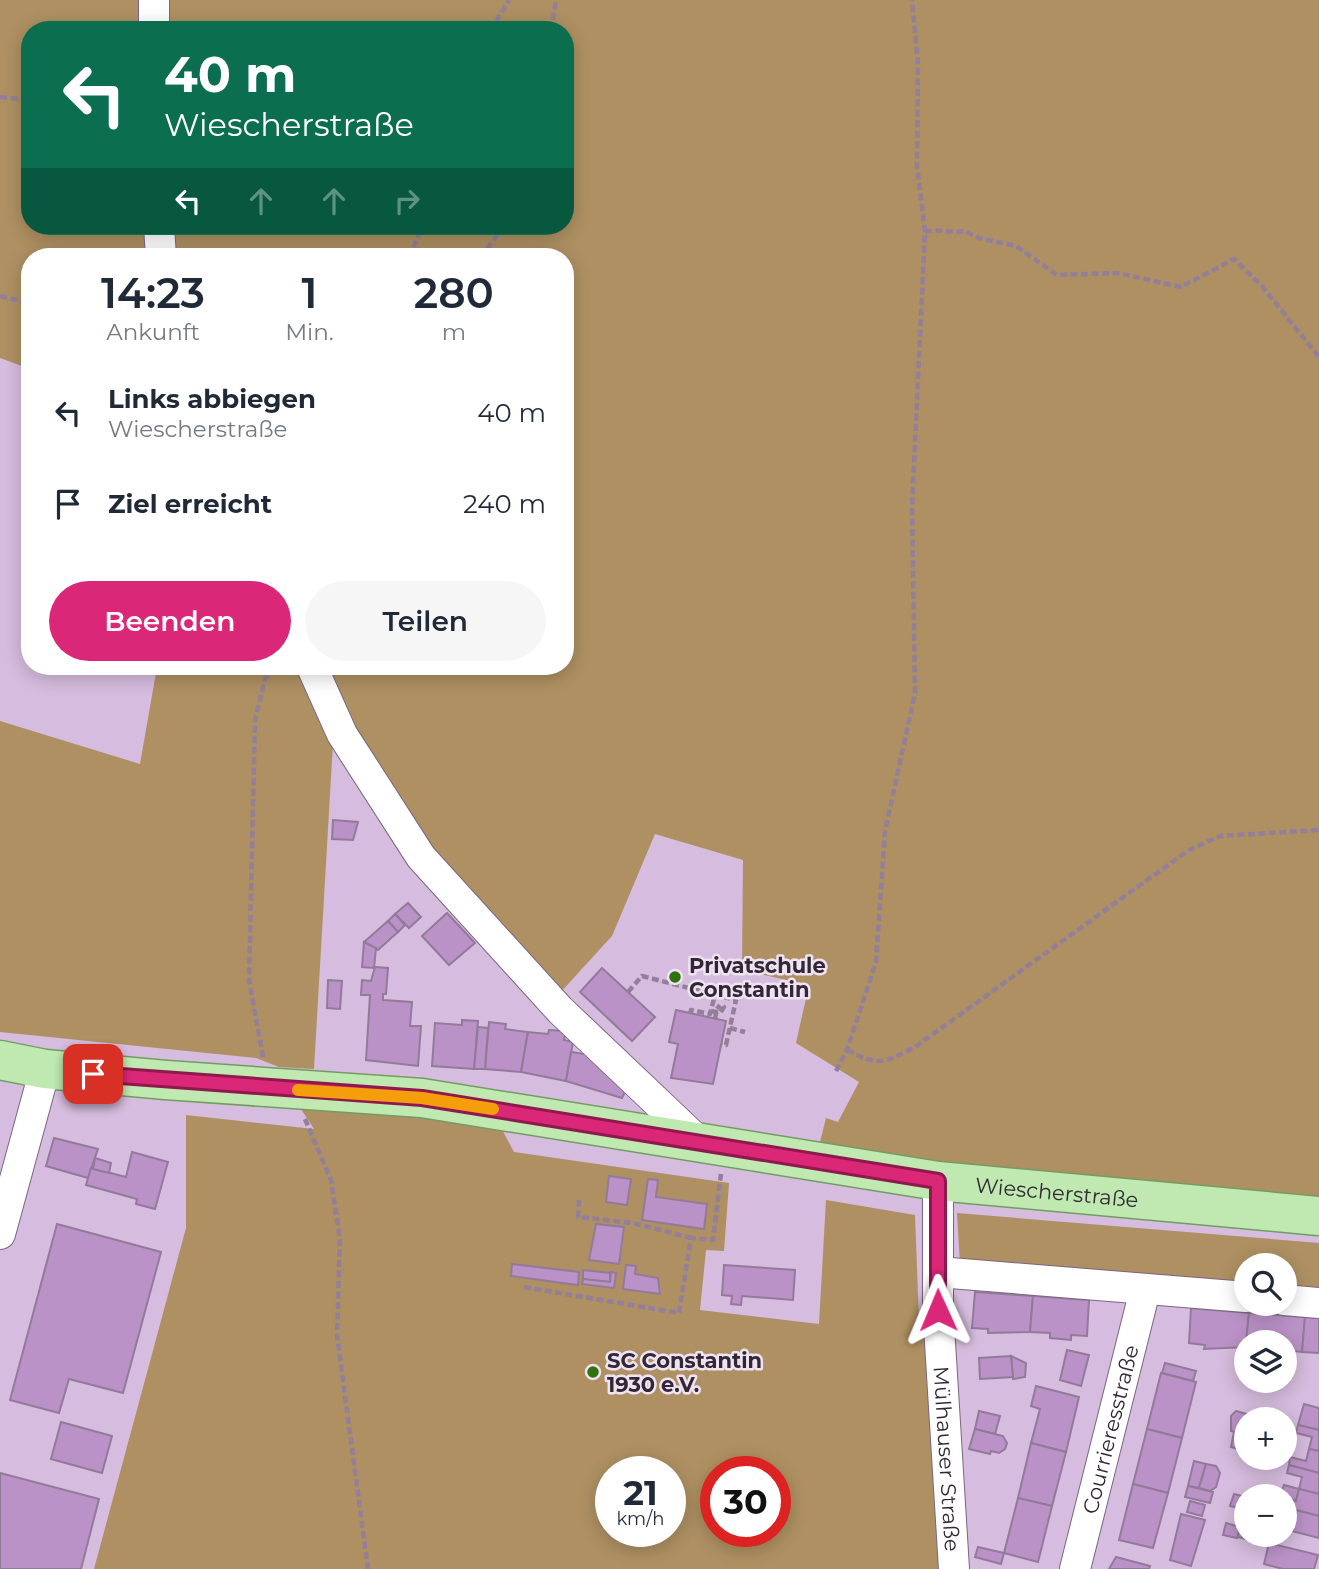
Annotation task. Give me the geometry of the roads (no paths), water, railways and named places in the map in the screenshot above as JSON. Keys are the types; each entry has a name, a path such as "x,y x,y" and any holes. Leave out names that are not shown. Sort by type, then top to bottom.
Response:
{"main road":[{"name":"Wiescherstraße","path":"0,1060 45,1069 422,1098 938,1181 1319,1216"}],"street":[{"path":"154,0 154,21"},
{"path":"316,675 342,734 421,857 560,1010 710,1143"},
{"path":"0,1233 45,1069"},
{"name":"Mülhauser Straße","path":"938,1181 938,1272 954,1569"},
{"path":"938,1272 1234,1296"},
{"name":"Courrieresstraße","path":"1075,1569 1145,1290"},
{"path":"1297,1301 1319,1303"}],"place":[{"name":"Privatschule Constantin","path":"675,977"},
{"name":"SC Constantin 1930 e.V.","path":"593,1372"}]}
